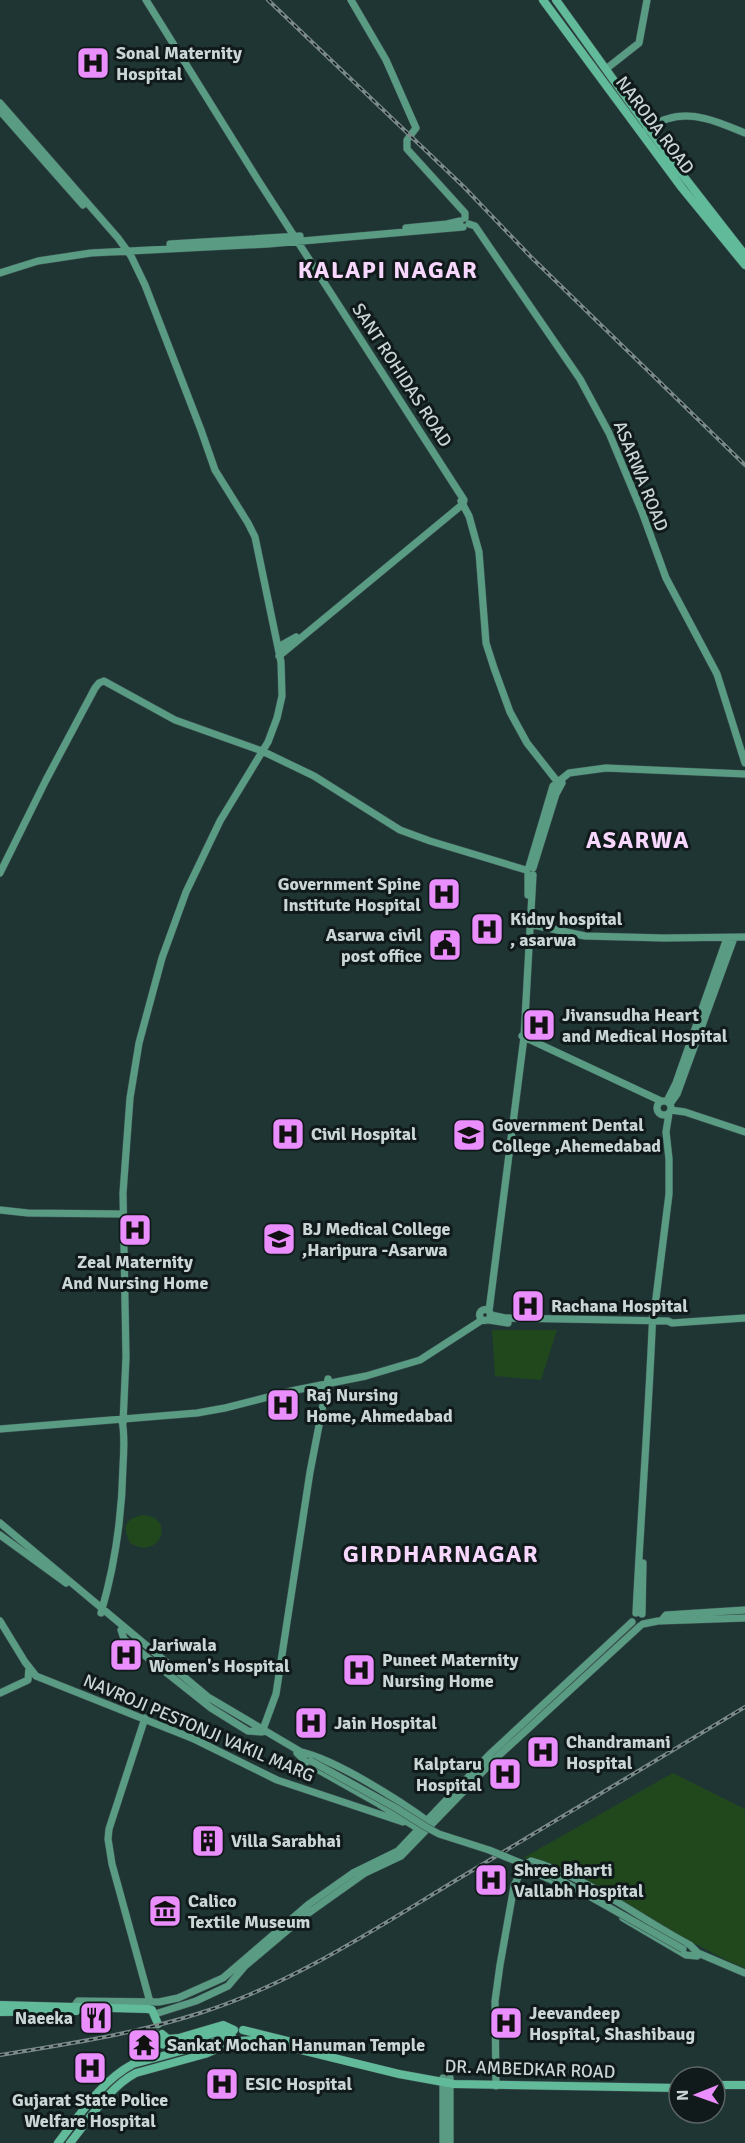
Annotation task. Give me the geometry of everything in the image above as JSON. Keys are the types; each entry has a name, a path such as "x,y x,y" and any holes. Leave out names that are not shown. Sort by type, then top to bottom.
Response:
{"main road":[{"name":"NARODA ROAD","path":"543,0 745,265"},
{"name":"NARODA ROAD","path":"556,0 606,69 645,131"},
{"name":"NARODA ROAD","path":"722,232 745,255"},
{"path":"0,2005 85,2010 142,2013 149,2014 156,2025 155,2014 148,2009 85,2010"},
{"path":"0,2012 72,2009"},
{"name":"DR. AMBEDKAR ROAD","path":"235,2036 244,2036 243,2030 249,2030 399,2070 446,2080"},
{"path":"159,2035 161,2044 170,2045 219,2031 235,2036"},
{"name":"DR. AMBEDKAR ROAD","path":"235,2036 399,2074 446,2080 496,2084 667,2086"},
{"path":"58,2143 122,2070 133,2064 235,2036"},
{"path":"70,2143 105,2100 127,2078 136,2073 212,2052 235,2036"},
{"path":"727,2087 745,2087"}],"street":[{"path":"142,0 256,183 295,239"},
{"name":"SANT ROHIDAS ROAD","path":"146,0 295,239 464,499 462,502 479,552 486,643 494,668 510,712 527,743 558,783"},
{"name":"ASARWA ROAD","path":"351,0 386,60 416,128 406,140 407,149 466,222 580,379 593,402 642,512 666,578 717,674 745,763"},
{"path":"606,69 639,43 647,0"},
{"path":"0,102 86,205"},
{"path":"0,111 118,238 145,288 215,470 249,523 255,537 278,647 283,683 281,703 274,727 236,792 186,892 162,958 139,1043 133,1075 121,1215 122,1509 112,1573 102,1611"},
{"path":"645,131 667,118 687,117 708,118 745,133"},
{"path":"0,272 37,258 57,255 122,249 234,246 466,222"},
{"path":"278,647 331,610 462,502"},
{"path":"279,656 462,502"},
{"path":"0,873 51,770 97,685 102,681 110,683 122,692 181,723 262,751 319,778 405,832 530,871"},
{"path":"486,1315 522,1036 530,871 551,793 569,773 578,771 745,776"},
{"path":"529,924 585,936 745,937"},
{"path":"72,2009 78,2001 150,2002 178,1998 232,1975 303,1917 365,1873 401,1856 419,1829 429,1822 491,1758 641,1619 646,1479 654,1389 655,1306 669,1194 665,1107 731,938"},
{"path":"522,1036 645,1094 665,1107 745,1132"},
{"path":"0,1210 121,1215"},
{"path":"0,1427 123,1418 223,1404 274,1390 366,1373 419,1356 486,1315 505,1318 654,1323 745,1318"},
{"path":"263,1730 276,1696 310,1472 328,1381"},
{"path":"0,1524 55,1567 121,1630 206,1699 263,1730"},
{"path":"0,1535 52,1571 208,1696 300,1753 428,1825 558,1875 683,1947 745,1975"},
{"path":"660,1621 666,1615 745,1610"},
{"path":"577,1680 632,1622 632,1618 660,1621 745,1618"},
{"name":"NAVROJI PESTONJI VAKIL MARG","path":"0,1621 36,1676 195,1738 277,1780 419,1829"},
{"path":"28,1680 29,1667"},
{"path":"0,1693 28,1680 44,1679"},
{"path":"145,1718 109,1829 108,1839 112,1864 150,2002"},
{"path":"300,1753 308,1764 419,1829"},
{"path":"300,1753 315,1755 429,1822"},
{"path":"500,1965 500,1951 513,1875 531,1861 560,1872 617,1902 690,1945 698,1954"},
{"path":"496,2084 495,2001 514,1886 521,1871 526,1869 568,1887 686,1955 698,1954"},
{"path":"155,2014 212,1995 228,1986 232,1975"},
{"path":"443,2143 446,2080"},
{"path":"446,2080 450,2143"}],"green space":[{"path":"492,1330 557,1330 541,1380 495,1376"},
{"path":"143,1515 160,1523 162,1530 156,1543 149,1547 130,1543 126,1532 127,1524 132,1518"},
{"path":"673,1773 745,1809 745,1968 532,1858 523,1858"}],"tunnel":[{"path":"154,2025 156,2035"}],"railway":[{"path":"268,0 464,187 531,257 745,465"},
{"path":"0,2055 151,2027 200,2013 267,1987 361,1937 745,1707"}],"place":[{"name":"Sonal Maternity Hospital","path":"93,63"},
{"name":"Government Spine Institute Hospital","path":"444,894"},
{"name":"Kidny hospital , asarwa","path":"487,929"},
{"name":"Asarwa civil post office","path":"445,945"},
{"name":"Jivansudha Heart and Medical Hospital","path":"539,1025"},
{"name":"Civil Hospital","path":"288,1134"},
{"name":"Government Dental College ,Ahemedabad","path":"469,1135"},
{"name":"Zeal Maternity And Nursing Home","path":"135,1230"},
{"name":"BJ Medical College ,Haripura -Asarwa","path":"279,1239"},
{"name":"Rachana Hospital","path":"528,1306"},
{"name":"Raj Nursing Home, Ahmedabad","path":"283,1405"},
{"name":"Jariwala Women's Hospital","path":"126,1655"},
{"name":"Puneet Maternity Nursing Home","path":"359,1670"},
{"name":"Jain Hospital","path":"311,1723"},
{"name":"Chandramani Hospital","path":"543,1752"},
{"name":"Kalptaru Hospital","path":"505,1774"},
{"name":"Villa Sarabhai","path":"208,1841"},
{"name":"Shree Bharti Vallabh Hospital","path":"491,1880"},
{"name":"Calico Textile Museum","path":"165,1911"},
{"name":"Naeeka","path":"96,2018"},
{"name":"Jeevandeep Hospital, Shashibaug","path":"506,2023"},
{"name":"Sankat Mochan Hanuman Temple","path":"144,2045"},
{"name":"Gujarat State Police Welfare Hospital","path":"90,2068"},
{"name":"ESIC Hospital","path":"222,2084"}],"district":[{"name":"KALAPI NAGAR","path":"388,270"},
{"name":"ASARWA","path":"638,840"},
{"name":"GIRDHARNAGAR","path":"441,1554"}]}
